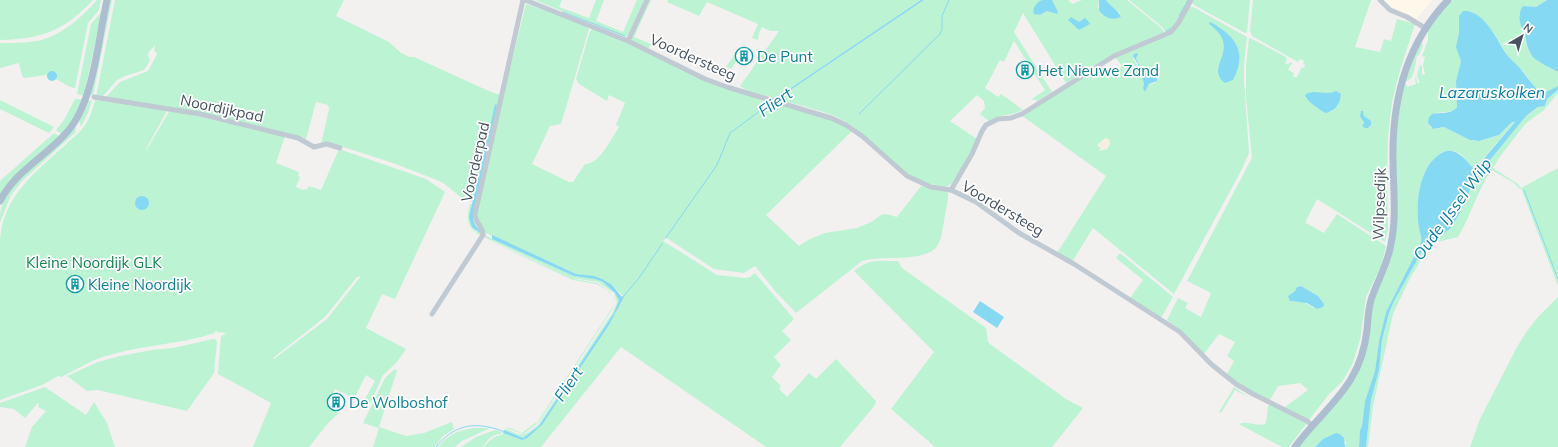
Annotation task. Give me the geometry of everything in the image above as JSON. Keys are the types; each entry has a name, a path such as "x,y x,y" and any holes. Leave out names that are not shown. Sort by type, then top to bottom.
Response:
{"main road":[{"path":"0,201 13,181 62,138 79,115 89,87 107,0"},
{"name":"Wilpsedijk","path":"1295,447 1348,383 1359,364 1364,350 1370,306 1388,258 1393,236 1393,147 1398,102 1407,63 1425,28 1435,13 1448,0"}],"street":[{"name":"Voordersteeg","path":"524,0 628,41 705,79 838,120 862,136 907,176 931,187 951,190 976,202 1019,233 1074,264 1180,332 1215,368 1241,387 1313,426"},
{"name":"Voorderpad","path":"432,314 483,235 482,229 476,221 475,214 524,0"},
{"path":"628,41 647,0"},
{"path":"951,190 972,154 986,125 998,119 1011,118 1022,114 1114,56 1167,34 1176,27 1191,0"},
{"path":"1380,0 1390,10 1407,17 1425,28"},
{"name":"Noordijkpad","path":"94,97 200,114 294,136 314,147 327,144 340,148"}],"shaded area":[{"path":"1382,0 1432,0 1416,20"}],"green space":[{"path":"0,0 93,0 72,19 51,31 28,38 0,40"},
{"path":"97,0 101,0 99,10 88,23 75,88 70,87 56,79 56,73 53,71 46,75 25,78 22,76 19,63 0,68 0,43 23,43 46,39 62,31 77,20"},
{"path":"108,0 112,0 93,96 90,95"},
{"path":"115,0 344,0 336,16 389,42 400,52 409,57 414,57 491,92 501,95 477,203 496,104 472,202 462,198 442,182 393,163 334,144 321,144 329,109 328,105 316,102 306,139 213,116 106,97 120,82 148,71 157,54 154,50 155,45 149,52 148,55 150,61 144,70 117,80 103,96 96,97"},
{"path":"535,0 562,0 559,7 589,18 596,0 604,0 596,21 623,32 637,0 645,0 628,35 625,37"},
{"path":"648,0 651,0 634,37 651,44 648,49 632,41 631,39"},
{"path":"668,0 921,0 776,98 750,92 740,86 779,31 770,31 762,27 758,40 752,38 758,24 707,2 699,16 667,2"},
{"path":"924,0 1042,0 1035,6 1037,15 1041,15 1047,11 1058,13 1052,0 1068,0 1072,4 1082,0 1099,0 1098,7 1105,15 1114,19 1121,17 1120,13 1112,8 1106,0 1127,0 1160,27 1165,33 1151,38 1066,83 1023,13 1014,32 1052,92 1038,101 1032,99 1045,90 1014,41 1004,62 1000,60 985,88 998,97 1001,94 1023,110 997,117 989,121 980,114 985,108 984,101 977,95 950,121 977,139 955,179 948,186 942,186 924,182 913,177 893,162 855,128 837,117 818,110 777,99"},
{"path":"1129,0 1190,0 1175,26 1166,32 1161,26"},
{"path":"1192,0 1250,0 1247,32 1245,33 1194,5"},
{"path":"1253,0 1371,0 1355,47 1380,52 1384,39 1391,41 1397,19 1415,24 1400,70 1392,102 1388,137 1388,230 1385,242 1317,199 1306,221 1306,223 1324,233 1337,214 1386,246 1381,266 1366,297 1360,340 1352,365 1342,382 1329,394 1309,420 1285,407 1308,390 1300,383 1278,386 1270,400 1252,392 1226,376 1234,361 1227,356 1235,342 1219,334 1204,354 1177,327 1167,320 1178,298 1188,303 1185,308 1201,317 1211,293 1187,281 1252,158 1246,98 1246,65 1249,38 1286,57 1287,60 1285,63 1288,65 1290,62 1292,63 1288,70 1294,73 1293,76 1295,77 1297,77 1302,67 1304,68 1305,65 1303,64 1304,61 1300,59 1298,62 1252,36 1250,31","holes":["1311,92 1331,94 1335,92 1341,96 1338,106 1330,112 1318,107 1305,98 1305,96","1363,113 1364,116 1371,122 1371,125 1368,128 1362,125 1364,121 1360,118","1298,286 1301,286 1318,296 1314,308 1304,302 1292,302 1289,295 1295,291"]},
{"path":"1453,0 1547,0 1536,7 1525,6 1519,14 1528,49 1534,58 1558,72 1558,86 1545,93 1539,91 1524,72 1509,57 1488,26 1481,19 1474,13 1467,11 1460,14 1457,43 1461,61 1456,81 1457,107 1453,111 1436,113 1428,123 1431,128 1435,129 1444,127 1473,141 1483,140 1499,135 1512,122 1514,121 1514,123 1474,169 1460,154 1454,151 1448,151 1442,152 1437,156 1426,170 1422,180 1418,200 1418,219 1421,243 1386,312 1379,341 1375,371 1365,401 1362,426 1360,430 1359,447 1345,447 1346,441 1317,444 1315,447 1298,447 1350,384 1376,294 1392,255 1396,138 1402,86 1406,84 1407,87 1416,84 1416,75 1417,83 1420,83 1417,75 1420,65 1422,66 1422,75 1425,74 1423,65 1425,57 1422,56 1428,40 1428,29 1447,5"},
{"path":"526,4 587,25 589,29 561,124 550,126 532,164 569,182 573,182 585,164 596,160 605,150 619,127 616,125 625,103 609,95 607,101 579,84 576,79 589,34 594,28 688,73 838,122 852,131 766,215 799,246 808,240 825,233 857,228 871,222 881,215 886,214 897,217 921,186 948,191 941,237 937,246 931,251 923,255 913,257 870,259 862,261 796,313 776,292 755,266 744,273 714,269 665,237 663,241 717,275 745,278 750,277 755,273 794,319 782,331 791,340 774,357 781,365 772,377 781,386 779,389 787,397 809,373 816,379 836,359 876,401 875,405 840,447 766,447 621,347 541,447 484,447 492,439 502,435 503,433 522,440 542,425 609,325 624,297 612,285 597,277 576,274 486,233 485,235 492,239 574,276 595,279 603,282 615,293 619,300 614,313 539,426 523,438 504,430 506,429 520,434 526,434 538,425 613,312 617,302 614,293 598,282 573,278 484,237 477,221 476,213"},
{"path":"1189,7 1193,7 1247,37 1244,81 1249,153 1241,171 1174,294 1093,228 1072,262 1057,253 1106,176 1021,115 1097,67 1110,77 1122,66 1115,57 1167,35","holes":["1138,55 1136,58 1142,70 1158,75 1155,83 1148,85 1145,91 1142,78 1144,72 1141,71 1133,58"]},
{"path":"102,11 84,96 77,94 91,24"},
{"path":"1421,41 1423,45 1419,55 1417,56 1413,75 1406,81 1405,79"},
{"path":"740,47 745,49 731,69 726,67"},
{"path":"1558,90 1558,93 1544,110 1525,124 1493,168 1518,184 1521,188 1520,189 1514,183 1492,170 1487,177 1458,237 1437,242 1430,246 1410,278 1393,314 1373,406 1368,447 1366,447 1371,400 1379,370 1382,340 1389,313 1394,301 1425,246 1450,229 1461,211 1472,185 1485,166 1526,116 1539,107 1546,105 1547,99"},
{"path":"75,99 82,99 79,109 61,134 56,130 64,120"},
{"path":"0,100 54,127 49,133 0,109"},
{"path":"92,100 88,113 81,127 79,120 88,101"},
{"name":"Kleine Noordijk GLK","path":"95,100 168,109 146,149 170,110 285,136 276,163 299,172 298,176 300,177 296,187 303,190 307,189 309,186 321,190 339,149 426,179 445,192 395,299 382,294 366,328 406,349 397,362 383,375 370,404 364,401 375,381 366,375 354,398 335,389 329,401 335,411 339,413 329,422 309,447 253,447 271,403 218,374 221,336 226,334 216,331 214,332 215,333 201,337 128,350 100,358 61,377 58,376 42,385 0,400 0,240 2,225 7,211 22,187 41,166 83,128 90,116","holes":["361,276 327,319 274,359 273,358 325,317 357,277"]},
{"path":"75,126 76,132 22,181 11,195 0,223 2,204 11,188"},
{"path":"54,133 59,136 0,195 1,180"},
{"path":"1558,168 1558,286 1521,188"},
{"path":"470,204 472,205 470,217 471,222 477,232 481,232 474,222 474,214 482,230 481,236 470,226 468,214"},
{"path":"483,238 575,279 597,283 609,291 612,296 607,290 596,284 573,280"},
{"path":"1120,253 1173,297 1161,318 1130,298 1143,280 1116,258"},
{"path":"898,261 902,268 986,328 988,342 990,344 1066,399 1083,408 1052,447 935,447 891,409 934,352 854,271 870,262"},
{"path":"1558,297 1558,447 1470,447 1480,419 1517,347 1538,317"},
{"path":"614,306 540,420 523,434 507,428 508,427 522,433 538,421"},
{"path":"213,339 217,342 214,373 187,411 98,390 87,391 67,376 98,362 120,356 173,348"},
{"path":"395,369 397,371 379,427 406,436 424,433 452,422 454,429 443,436 435,447 373,447 379,428 363,423 385,378"},
{"path":"45,387 86,415 94,402 107,423 115,447 25,447 32,427 46,411 38,407 38,403 25,418 14,409 0,407 0,403"},
{"path":"1234,387 1248,397 1235,390 1221,413 1219,412"},
{"path":"1269,404 1307,423 1289,447 1282,447 1239,424 1265,424"},
{"path":"490,428 462,441 455,447 438,447 454,434 463,430"},
{"path":"495,430 502,432 501,434 490,438 483,447 461,447 476,437"}],"sand":[{"path":"1105,138 1109,139 1110,144 1107,149 1100,151 1099,150 1101,148 1097,146"}],"water":[{"path":"921,0 924,0 777,99 776,98"},
{"path":"1042,0 1052,0 1058,12 1057,14 1047,11 1040,15 1034,14 1035,6"},
{"path":"1099,0 1106,0 1121,17 1112,19 1103,15 1099,10"},
{"name":"Lazaruskolken","path":"1547,0 1558,0 1558,72 1533,57 1528,49 1525,33 1520,20 1520,11 1523,6 1536,7"},
{"name":"Lazaruskolken","path":"1463,11 1478,15 1484,21 1508,56 1520,68 1532,84 1541,92 1544,93 1558,86 1558,90 1547,99 1545,106 1538,107 1526,116 1485,166 1472,185 1461,211 1450,229 1425,246 1394,301 1389,313 1382,340 1379,370 1371,400 1366,447 1359,447 1360,430 1362,426 1365,401 1375,371 1379,341 1386,312 1421,243 1418,219 1418,198 1423,177 1427,168 1440,154 1445,151 1450,151 1459,154 1473,168 1476,168 1515,122 1512,122 1499,135 1479,141 1470,140 1444,127 1433,129 1428,123 1429,117 1432,114 1449,112 1455,110 1457,107 1456,81 1461,61 1456,47 1459,33 1459,16"},
{"path":"1071,17 1079,22 1085,18 1090,24 1079,30 1068,20"},
{"path":"1209,22 1213,23 1229,35 1237,46 1239,52 1239,65 1233,80 1225,83 1219,77 1218,71 1224,49 1223,42 1219,33 1209,24"},
{"path":"1137,53 1138,55 1136,58 1141,69 1158,75 1157,81 1149,84 1145,92 1142,78 1144,72 1139,69 1133,56"},
{"path":"50,71 54,71 56,72 56,80 50,81 47,78 47,74"},
{"path":"1336,91 1341,94 1340,101 1335,109 1326,113 1314,106 1305,96 1306,94 1310,93 1328,93"},
{"path":"495,104 497,105 473,216 474,223 481,232 480,233 472,227 469,217"},
{"path":"1361,111 1363,111 1364,116 1371,121 1371,125 1368,128 1362,126 1364,122 1360,117"},
{"path":"139,196 145,196 149,200 149,206 145,210 139,210 135,206 135,200"},
{"path":"492,235 576,274 594,276 602,279 612,285 621,296 624,297 609,325 542,425 527,438 522,440 503,433 504,430 523,438 539,426 614,313 619,300 615,293 603,282 595,279 574,276 492,239"},
{"path":"1301,286 1318,296 1324,304 1323,307 1317,309 1307,303 1290,301 1288,296 1295,291 1297,287"},
{"path":"980,301 1004,317 997,328 973,312"},
{"path":"1336,433 1340,434 1344,438 1345,447 1315,447 1323,439"}],"waterway":[{"path":"859,114 940,34 942,29 942,16 949,0"},
{"path":"1179,16 1188,0"},
{"path":"563,12 625,36"},
{"path":"1166,31 1171,28"},
{"name":"Fliert","path":"665,239 717,165 730,133 772,102"},
{"path":"1524,190 1558,279"},
{"name":"Fliert","path":"623,297 639,278 662,244"},
{"name":"Fliert","path":"436,447 451,433 467,426 485,426 505,432"}],"place":[{"name":"De Punt","path":"744,56"},
{"name":"Het Nieuwe Zand","path":"1025,70"},
{"name":"Kleine Noordijk","path":"75,284"},
{"name":"De Wolboshof","path":"336,402"}],"water label":[{"name":"Oude IJssel Wilp","path":"1452,209"}]}
